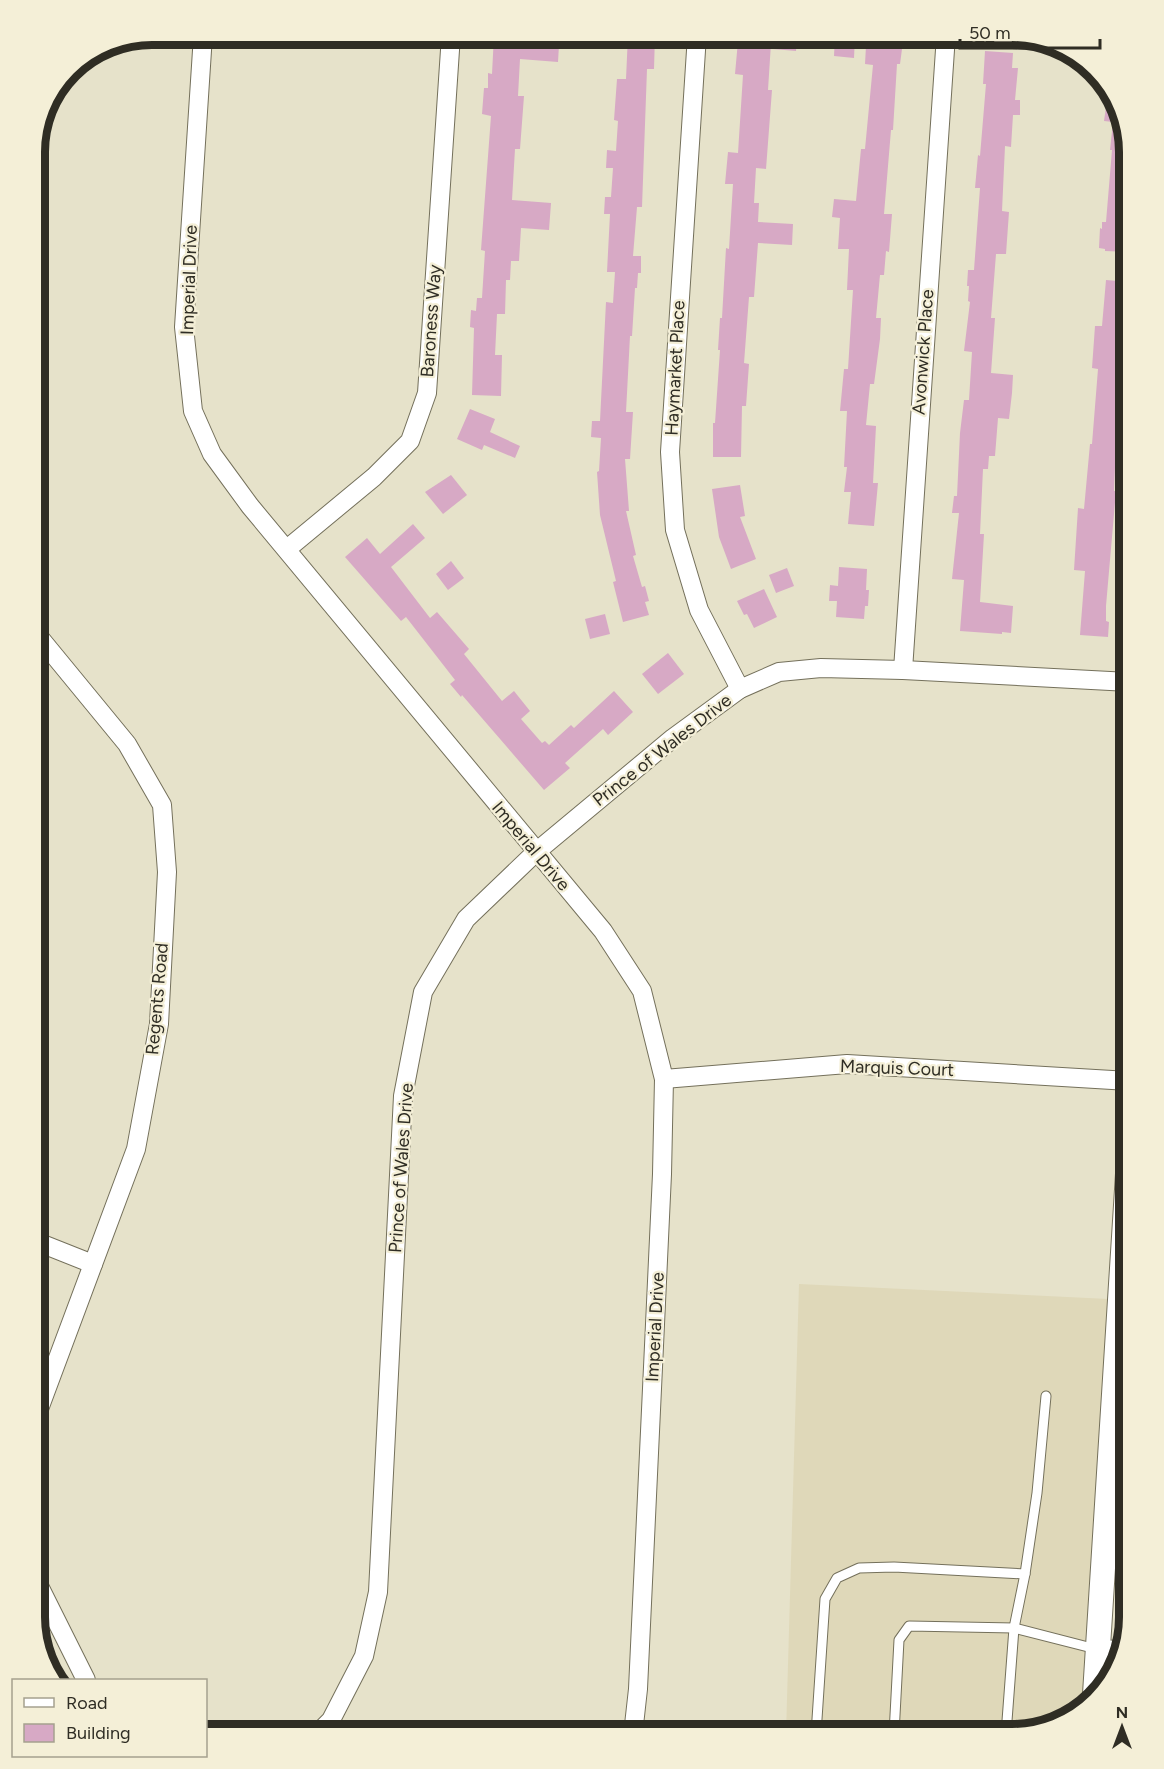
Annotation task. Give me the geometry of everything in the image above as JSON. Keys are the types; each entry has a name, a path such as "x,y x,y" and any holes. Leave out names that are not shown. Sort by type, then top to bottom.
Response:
{"main road":[{"path":"1100,1677 1109,1650 1119,1416"}],"street":[{"name":"Imperial Drive","path":"203,45 184,327 193,411 212,454 250,506 603,931 642,991 664,1079 662,1174 639,1689 634,1724"},
{"name":"Baroness Way","path":"287,549 374,477 410,441 427,393 450,45"},
{"name":"Haymarket Place","path":"696,45 670,452 675,530 699,610 740,688"},
{"name":"Avonwick Place","path":"903,670 945,45"},
{"name":"Regents Road","path":"45,644 127,744 162,805 167,872 159,1024 136,1149 45,1393"},
{"name":"Prince of Wales Drive","path":"327,1724 364,1656 378,1592 403,1096 423,992 466,919 536,852 673,738 740,688 779,672 821,668 903,670 1119,681"},
{"name":"Marquis Court","path":"664,1079 848,1065 1119,1080"},
{"path":"45,1245 93,1264"},
{"path":"45,1600 85,1679"}],"lane":[{"path":"1007,1724 1014,1628 1037,1493 1046,1396"},
{"path":"817,1724 825,1599 837,1578 859,1568 894,1567 1025,1574"},
{"path":"895,1724 899,1640 909,1626 1014,1628 1109,1650"}],"shaded area":[{"path":"799,1284 1119,1300 1119,1474 1108,1664 1088,1693 1065,1710 1039,1720 1012,1724 786,1724"}],"building":[{"path":"493,45 559,45 558,62 520,59 518,96 524,96 520,149 515,149 512,200 551,203 549,230 521,228 519,261 511,261 510,280 506,280 505,314 497,314 495,355 502,355 501,396 472,395 474,328 470,327 471,310 476,311 477,298 482,298 485,251 481,250 491,116 482,114 484,88 488,88 488,73 492,74"},
{"path":"628,45 655,45 654,69 647,69 642,207 637,207 633,256 641,256 641,273 638,273 637,288 635,288 632,336 630,336 626,412 633,412 630,459 625,459 629,511 626,511 636,555 633,556 642,587 645,586 649,601 645,602 649,615 623,622 600,515 597,472 599,471 601,438 591,437 592,421 600,421 606,302 613,303 615,272 607,272 610,214 604,214 605,197 611,197 613,168 606,168 607,150 616,151 618,121 614,120 617,79 626,79"},
{"path":"738,45 771,45 768,90 772,90 766,169 756,168 754,203 759,203 758,222 793,224 792,245 758,243 754,297 749,297 744,363 749,364 746,406 742,406 741,457 713,457 720,318 722,318 726,248 729,249 733,184 725,184 728,152 738,153 743,75 735,74"},
{"path":"773,45 796,45 796,51 773,49"},
{"path":"835,45 855,45 854,58 834,56"},
{"path":"866,46 902,49 900,64 897,64 884,214 892,214 889,252 886,251 884,275 880,275 876,318 881,318 880,339 874,384 870,384 866,425 876,426 873,483 878,483 874,526 848,524 851,492 844,492 847,467 844,467 847,411 840,411 844,369 848,369 853,290 847,290 849,249 838,249 840,218 832,217 834,199 856,201 861,149 865,149 873,65 865,64"},
{"path":"985,51 1013,53 1012,68 1018,68 1015,100 1020,100 1020,115 1013,115 1011,147 1005,146 1002,211 1009,212 1006,254 996,254 991,318 995,318 991,373 1013,375 1012,393 1009,419 998,418 995,456 989,456 988,469 983,469 980,534 984,534 980,602 1013,606 1011,633 1002,632 1002,634 960,631 964,580 952,579 959,513 952,513 954,496 957,496 964,400 969,400 972,352 964,351 970,302 968,301 969,286 967,286 968,270 974,270 980,188 975,188 986,84 983,84"},
{"path":"1106,107 1111,111 1118,138 1119,252 1105,251 1099,248 1100,228 1102,229 1102,222 1106,222 1112,150 1110,150 1113,122 1104,121"},
{"path":"1106,280 1119,281 1119,421 1117,421 1114,491 1116,491 1106,606 1106,621 1109,622 1108,637 1080,635 1085,571 1074,570 1078,508 1084,509 1090,444 1092,444 1098,369 1092,368 1095,326 1102,326"},
{"path":"470,409 495,419 490,432 520,446 515,458 484,445 482,450 457,439"},
{"path":"451,475 467,495 443,514 425,492"},
{"path":"740,485 745,516 740,517 756,559 731,569 719,537 712,489"},
{"path":"413,524 425,538 391,567 430,618 437,612 469,649 464,654 502,701 514,691 530,711 521,719 542,743 545,741 549,745 571,725 574,728 614,691 633,712 608,735 603,729 565,763 570,768 544,790 450,684 455,680 406,617 401,621 345,557 367,538 380,554"},
{"path":"451,561 464,578 448,590 436,574"},
{"path":"839,567 867,569 866,590 869,590 864,619 836,617 837,601 829,601 830,585 838,586"},
{"path":"787,568 794,586 776,593 769,575"},
{"path":"764,589 777,617 754,628 737,601"},
{"path":"605,614 610,634 590,639 585,619"},
{"path":"668,653 684,674 658,694 642,674"}]}
